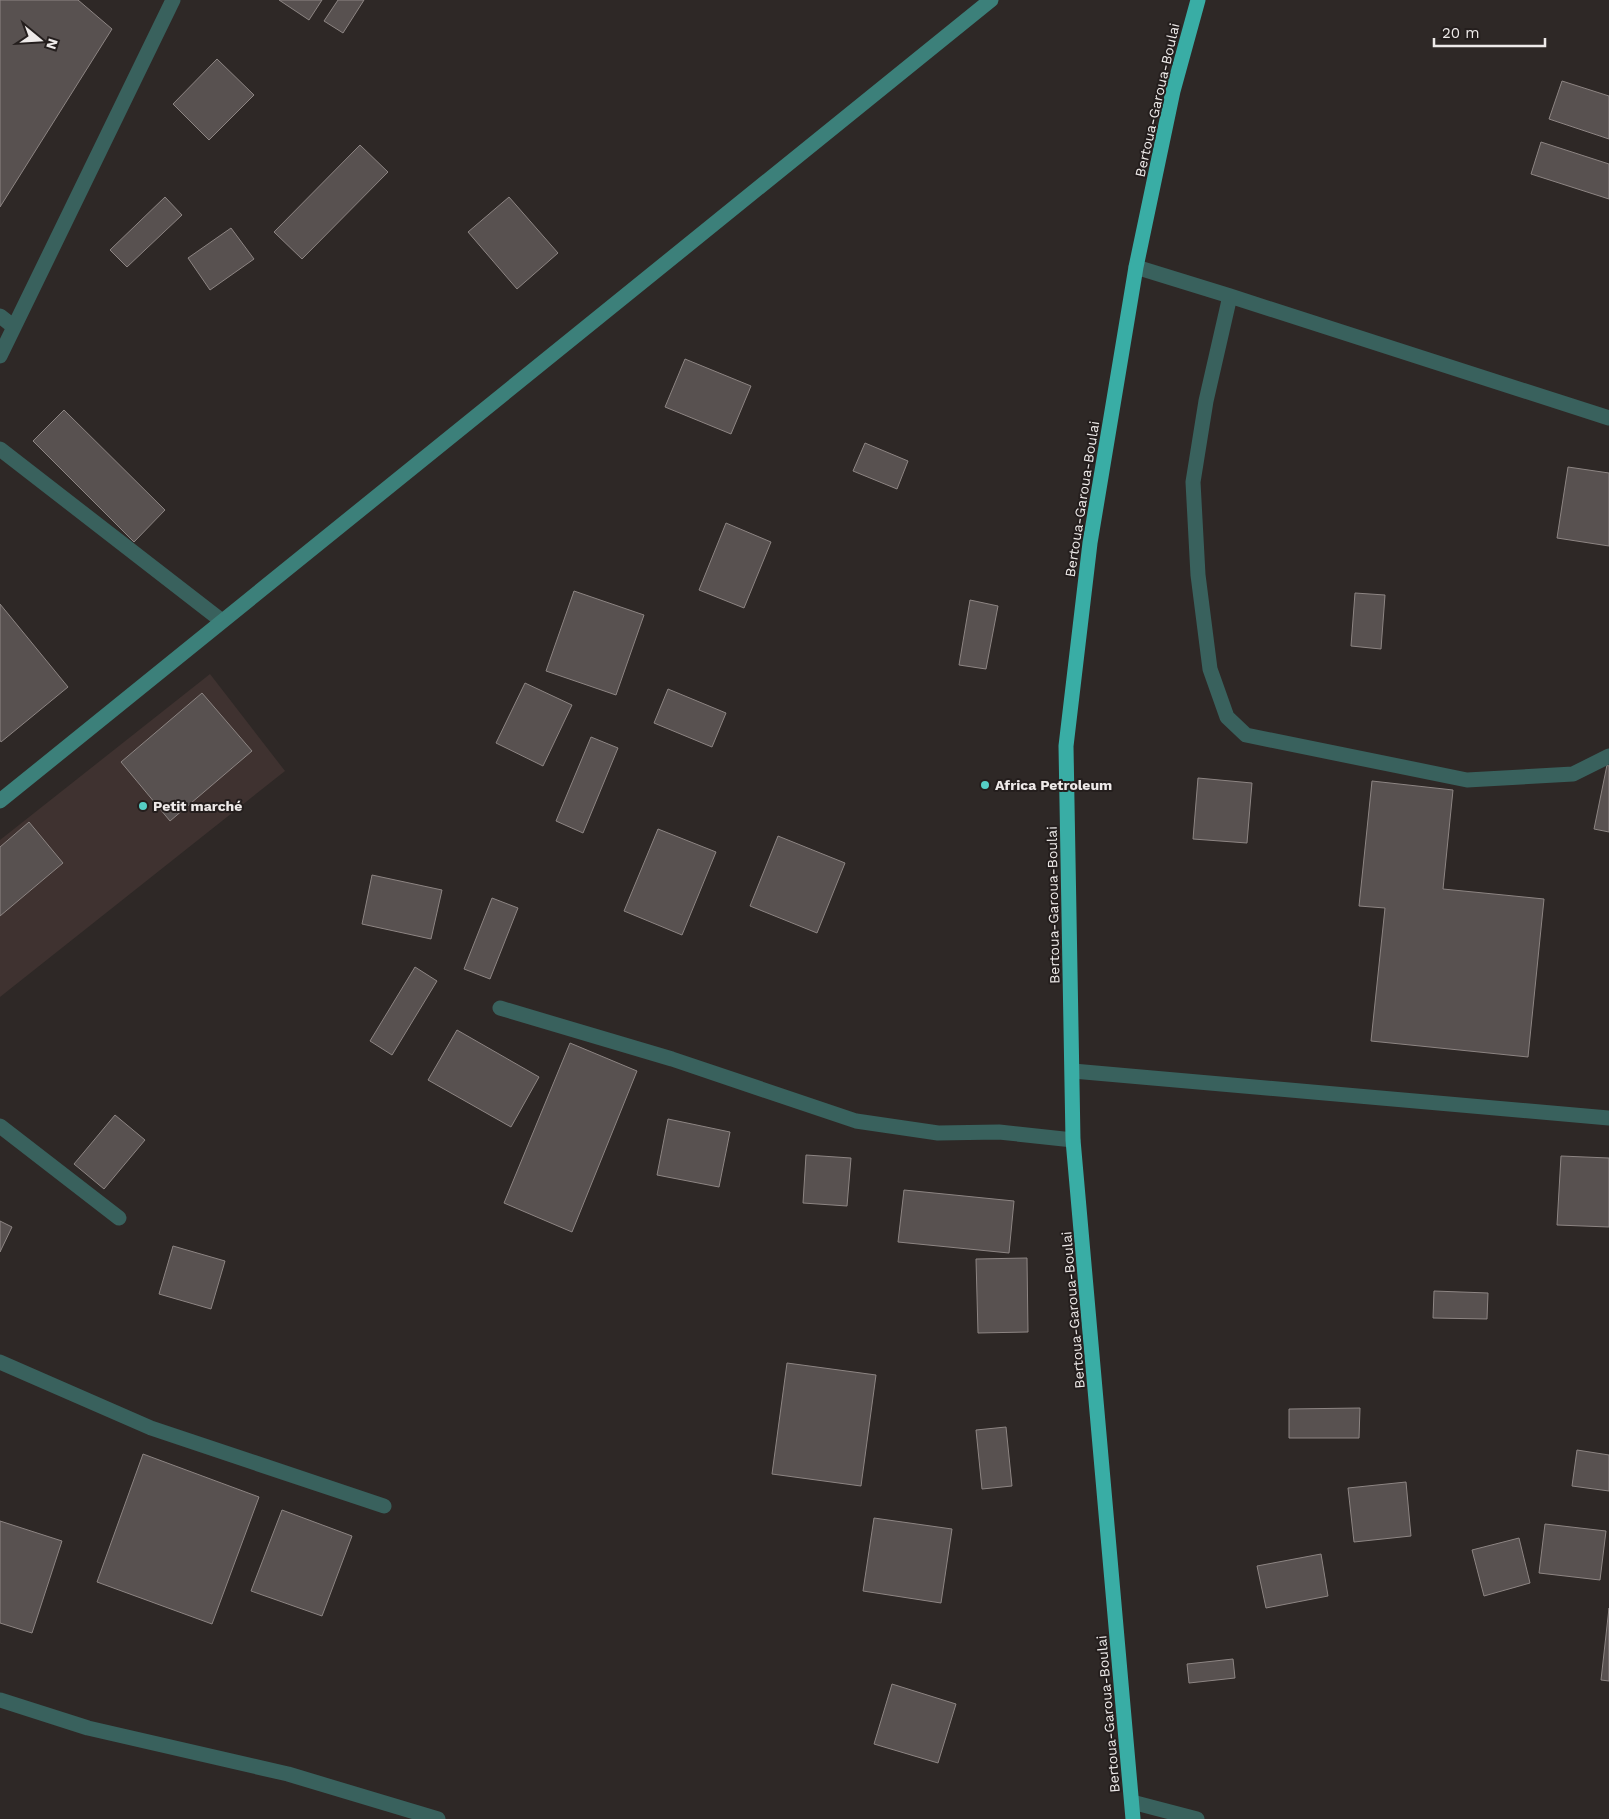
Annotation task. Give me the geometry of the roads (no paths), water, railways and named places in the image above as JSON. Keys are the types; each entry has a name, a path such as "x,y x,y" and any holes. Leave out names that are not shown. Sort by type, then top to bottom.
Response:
{"highway":[{"name":"Bertoua-Garoua-Boulai","path":"1133,1819 1073,1140 1066,746 1090,543 1136,267 1174,91 1198,0"}],"street":[{"path":"0,356 173,0"},
{"path":"0,801 991,0"},
{"path":"1136,267 1609,418"},
{"path":"1230,296 1206,401 1192,482 1198,575 1210,669 1226,717 1246,735 1467,780 1573,774 1609,756"},
{"path":"0,316 14,328"},
{"path":"0,449 222,621"},
{"path":"500,1008 672,1059 856,1121 938,1132 999,1132 1073,1140"},
{"path":"1073,1071 1609,1118"},
{"path":"0,1126 119,1218"},
{"path":"0,1362 151,1428 384,1506"},
{"path":"0,1700 88,1728 288,1774 438,1819"},
{"path":"1132,1802 1198,1819"}],"place":[{"name":"Africa Petroleum","path":"985,785"},
{"name":"Petit marché","path":"143,806"}]}
